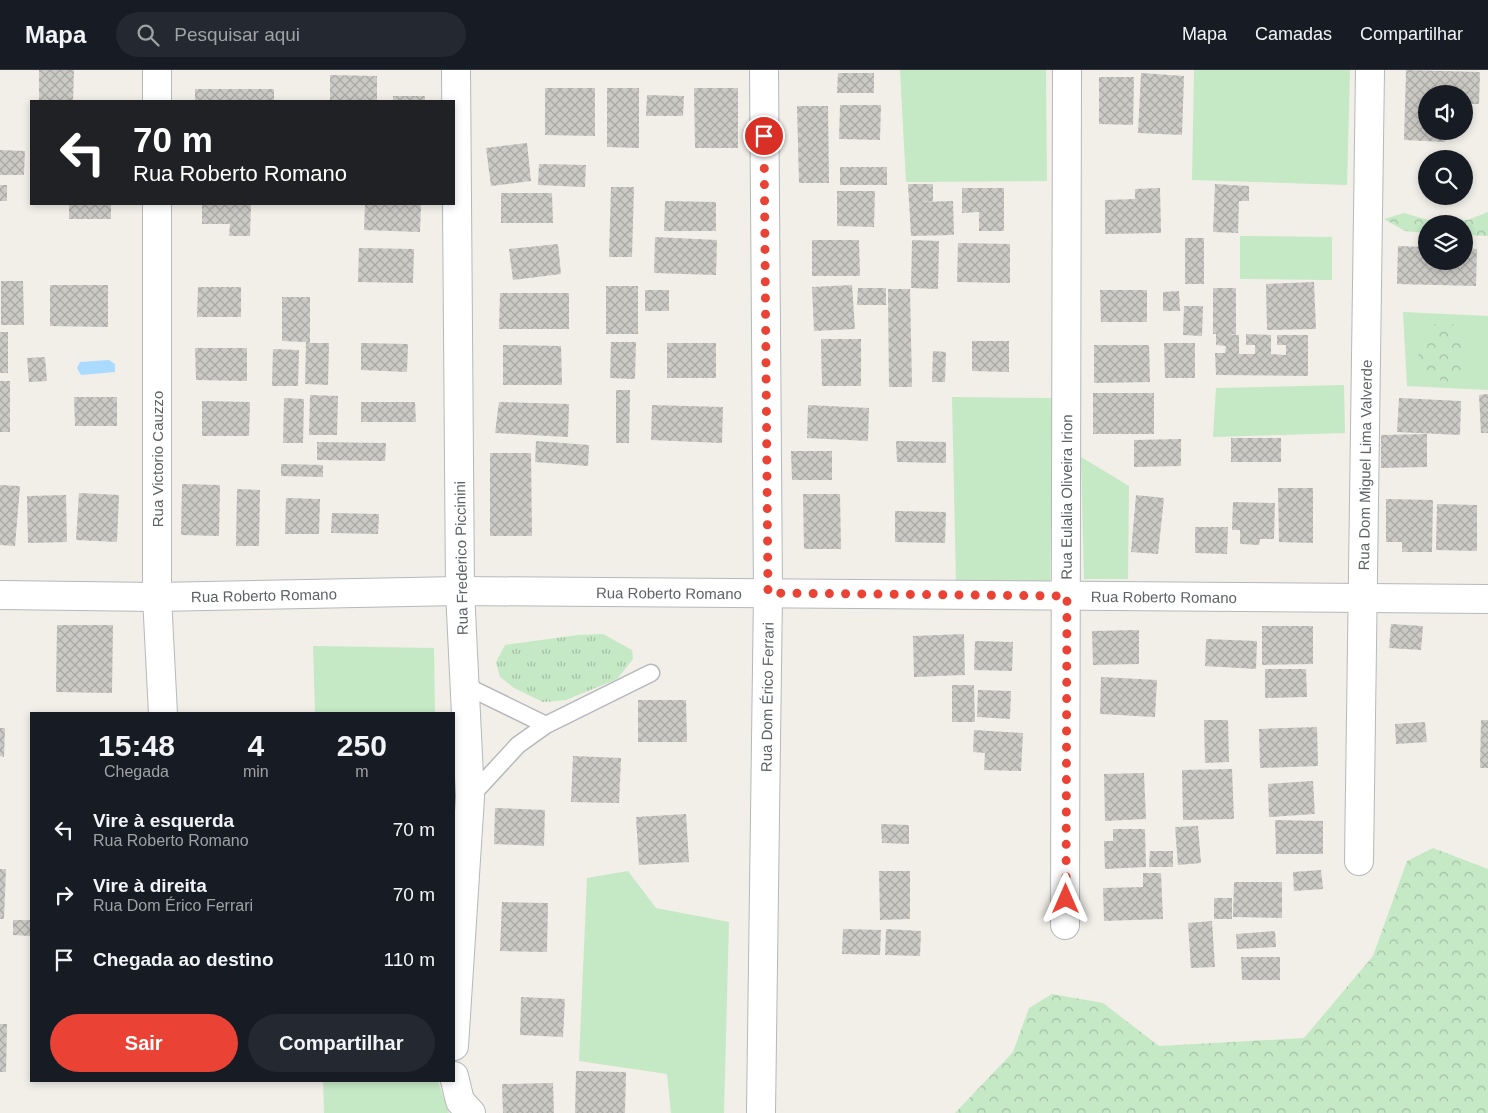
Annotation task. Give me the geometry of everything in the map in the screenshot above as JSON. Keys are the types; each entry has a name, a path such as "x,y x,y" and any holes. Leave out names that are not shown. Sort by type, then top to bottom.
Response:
{"street":[{"path":"157,70 157,100"},
{"name":"Rua Frederico Piccinini","path":"455,1030 470,797 460,591 456,70"},
{"name":"Rua Dom Érico Ferrari","path":"761,1113 768,593 764,70"},
{"name":"Rua Eulalia Oliveira Irion","path":"1065,926 1067,70"},
{"name":"Rua Dom Miguel Lima Valverde","path":"1360,861 1370,70"},
{"name":"Rua Victorio Cauzzo","path":"157,205 157,596 163,712"},
{"name":"Rua Roberto Romano","path":"0,595 157,596 460,591 1488,599"},
{"path":"455,1080 460,1101 470,1113"}],"lane":[{"path":"470,797 518,745 546,725 651,673"},
{"path":"464,686 546,725"}],"green space":[{"path":"900,70 1046,70 1047,181 906,182"},
{"path":"1194,70 1350,70 1347,185 1192,180"},
{"path":"1488,212 1488,236 1473,235 1473,218"},
{"path":"1404,213 1418,217 1418,232 1405,231 1384,219"},
{"path":"1240,236 1332,237 1332,280 1240,279"},
{"path":"1403,312 1488,316 1488,390 1407,386"},
{"path":"1433,324 1457,324 1463,332 1463,384 1444,383 1418,363 1419,344 1434,331"},
{"path":"1344,385 1345,433 1213,437 1216,388"},
{"path":"952,397 1053,398 1050,581 956,582"},
{"path":"1081,457 1129,486 1128,579 1084,579"},
{"path":"603,634 632,650 633,659 617,679 566,700 543,702 514,688 500,677 496,662 505,645 578,635"},
{"path":"313,646 434,648 435,712 315,712"},
{"path":"1433,848 1488,869 1488,1113 955,1113 1013,1052 1029,1008 1052,994 1103,1003 1159,1046 1304,1038 1373,956 1407,861"},
{"path":"628,871 656,908 729,922 724,1113 671,1113 667,1074 579,1061 587,878"},
{"path":"323,1082 438,1082 449,1113 324,1113"}],"water":[{"path":"109,360 115,364 115,372 81,375 77,368 80,362"}],"building":[{"path":"39,70 74,70 73,100 39,100"},
{"path":"1406,70 1480,72 1479,104 1473,104 1473,85 1418,85 1418,140 1445,140 1445,142 1404,140"},
{"path":"838,73 874,73 874,93 837,93"},
{"path":"1141,73 1184,76 1182,135 1138,133"},
{"path":"330,75 377,76 377,100 330,100"},
{"path":"1099,77 1134,77 1133,125 1099,124"},
{"path":"545,88 595,88 595,136 545,135"},
{"path":"607,88 639,88 639,148 607,147"},
{"path":"694,88 738,88 738,148 695,148"},
{"path":"195,89 274,89 274,100 195,100"},
{"path":"647,95 684,96 683,116 646,116"},
{"path":"393,96 425,96 425,100 393,100"},
{"path":"840,105 881,105 880,140 839,139"},
{"path":"797,106 828,106 829,183 799,183"},
{"path":"527,143 531,181 491,186 486,148"},
{"path":"0,150 25,151 24,175 0,175"},
{"path":"539,164 586,165 585,187 538,185"},
{"path":"840,167 887,167 887,185 840,185"},
{"path":"908,184 933,184 933,201 919,202 953,201 954,235 911,236"},
{"path":"1215,184 1249,186 1249,201 1239,201 1238,233 1213,232"},
{"path":"0,185 7,185 7,201 0,201"},
{"path":"611,187 634,187 632,257 609,257"},
{"path":"962,188 1004,188 1004,231 979,231 979,212 962,213"},
{"path":"1160,188 1161,233 1105,234 1105,200 1135,199 1135,189"},
{"path":"837,191 875,191 874,227 837,226"},
{"path":"501,193 552,193 553,223 501,223"},
{"path":"665,201 716,202 716,231 664,231"},
{"path":"69,205 111,205 111,219 69,219"},
{"path":"202,205 251,205 250,236 229,236 230,224 202,224"},
{"path":"365,205 421,205 420,232 364,230"},
{"path":"655,237 717,240 716,275 654,273"},
{"path":"1185,238 1204,238 1204,284 1185,284"},
{"path":"812,240 859,240 860,276 812,276"},
{"path":"912,240 939,241 938,289 911,288"},
{"path":"958,243 1010,244 1010,283 957,282"},
{"path":"558,244 561,274 513,280 509,249"},
{"path":"1398,246 1418,247 1418,270 1473,270 1473,249 1477,249 1476,286 1397,284"},
{"path":"359,248 414,249 413,283 358,282"},
{"path":"1,281 23,281 24,325 1,325"},
{"path":"1314,282 1316,329 1267,330 1266,284"},
{"path":"50,285 108,285 108,327 50,326"},
{"path":"852,285 855,329 814,331 812,287"},
{"path":"606,286 638,286 638,334 606,334"},
{"path":"198,287 241,287 241,317 197,317"},
{"path":"858,288 886,288 886,305 857,305"},
{"path":"1213,288 1236,288 1236,334 1228,334 1239,335 1239,354 1255,354 1255,345 1246,345 1246,334 1271,335 1271,354 1286,355 1286,345 1277,345 1277,335 1308,335 1308,376 1216,375 1215,353 1225,353 1226,346 1216,345 1216,334 1213,334"},
{"path":"888,289 910,289 912,387 889,387"},
{"path":"645,290 669,290 669,311 645,311"},
{"path":"1100,290 1147,290 1147,322 1101,322"},
{"path":"1179,291 1180,311 1163,311 1163,292"},
{"path":"500,293 569,293 569,329 499,329"},
{"path":"282,297 310,297 310,343 329,343 328,385 305,384 306,342 282,341"},
{"path":"1184,306 1203,306 1202,336 1183,335"},
{"path":"0,332 8,332 8,373 0,373"},
{"path":"821,339 861,339 861,386 822,386"},
{"path":"972,341 1009,341 1009,372 972,371"},
{"path":"611,342 636,342 635,379 610,378"},
{"path":"361,343 408,344 407,372 361,370"},
{"path":"667,343 716,343 716,378 667,378"},
{"path":"1164,343 1195,343 1195,378 1165,378"},
{"path":"503,345 561,346 562,385 503,385"},
{"path":"1094,345 1149,345 1150,382 1094,383"},
{"path":"195,348 247,348 247,381 196,380"},
{"path":"273,349 299,350 298,386 272,386"},
{"path":"933,351 946,352 945,382 932,382"},
{"path":"45,357 47,381 29,382 27,358"},
{"path":"0,381 10,381 10,432 0,432"},
{"path":"616,390 630,390 629,443 616,443"},
{"path":"1093,393 1154,393 1154,434 1093,434"},
{"path":"1488,394 1488,433 1481,433 1479,395"},
{"path":"310,395 338,396 337,435 309,435"},
{"path":"74,397 117,397 117,426 75,426"},
{"path":"284,398 304,399 303,443 283,443"},
{"path":"1399,398 1461,401 1460,435 1397,432"},
{"path":"202,401 250,402 249,436 202,436"},
{"path":"361,402 415,402 416,422 361,422"},
{"path":"499,402 569,404 568,437 495,433"},
{"path":"652,405 723,407 722,443 651,440"},
{"path":"808,405 869,408 868,441 807,438"},
{"path":"1427,434 1427,467 1381,468 1381,435"},
{"path":"1231,438 1281,438 1281,462 1231,462"},
{"path":"1181,439 1181,466 1134,467 1134,440"},
{"path":"536,441 589,445 588,466 535,462"},
{"path":"896,441 946,442 946,463 897,462"},
{"path":"317,442 386,443 385,461 317,460"},
{"path":"791,451 832,451 832,480 792,480"},
{"path":"490,453 531,453 532,536 490,536"},
{"path":"281,464 323,465 323,477 281,476"},
{"path":"182,484 220,485 219,536 181,535"},
{"path":"0,485 20,486 15,546 0,545"},
{"path":"1278,488 1313,488 1313,543 1279,542"},
{"path":"237,489 260,490 259,546 236,546"},
{"path":"79,493 119,495 117,542 76,540"},
{"path":"803,494 840,494 841,549 804,549"},
{"path":"66,495 67,542 28,543 27,496"},
{"path":"1136,495 1164,498 1158,554 1131,552"},
{"path":"286,498 320,499 319,534 285,534"},
{"path":"1386,499 1433,500 1432,552 1402,552 1402,542 1386,542"},
{"path":"1233,502 1275,503 1274,539 1260,539 1259,545 1240,544 1240,530 1232,530"},
{"path":"1437,504 1477,505 1477,551 1436,550"},
{"path":"895,511 946,512 945,543 895,542"},
{"path":"332,513 379,514 378,534 331,533"},
{"path":"1195,527 1228,527 1227,554 1195,553"},
{"path":"1391,624 1423,626 1421,650 1389,648"},
{"path":"57,625 113,625 112,693 56,692"},
{"path":"1262,626 1313,626 1313,664 1262,665"},
{"path":"1139,630 1139,664 1093,665 1092,631"},
{"path":"964,634 965,675 914,677 913,636"},
{"path":"1206,639 1257,641 1256,669 1205,666"},
{"path":"975,641 1013,642 1012,671 974,670"},
{"path":"1265,669 1306,669 1307,697 1265,698"},
{"path":"1101,677 1157,680 1155,717 1100,714"},
{"path":"952,685 974,685 975,722 952,722"},
{"path":"978,690 1011,691 1010,719 977,717"},
{"path":"638,700 686,700 687,742 638,742"},
{"path":"1204,720 1228,720 1229,762 1205,763"},
{"path":"1481,720 1488,720 1488,768 1480,768"},
{"path":"1425,722 1427,742 1396,744 1395,724"},
{"path":"1317,727 1318,766 1260,768 1259,729"},
{"path":"0,728 5,728 4,757 0,756"},
{"path":"974,730 1023,733 1021,771 984,770 985,753 973,752"},
{"path":"573,756 621,758 619,803 571,802"},
{"path":"1232,769 1234,819 1183,820 1182,770"},
{"path":"1144,773 1146,819 1105,821 1104,774"},
{"path":"1313,781 1315,814 1269,817 1268,784"},
{"path":"495,808 545,810 544,846 494,844"},
{"path":"686,814 689,862 639,865 636,817"},
{"path":"1275,820 1323,821 1323,854 1276,854"},
{"path":"881,824 909,825 909,844 882,843"},
{"path":"1198,826 1201,863 1178,865 1175,827"},
{"path":"1113,829 1145,829 1146,867 1105,869 1104,841 1113,841"},
{"path":"1150,851 1173,851 1173,867 1149,867"},
{"path":"0,869 6,869 4,919 0,919"},
{"path":"1321,870 1323,889 1294,891 1293,872"},
{"path":"879,871 910,871 910,919 880,920"},
{"path":"1143,873 1161,873 1163,919 1104,921 1103,888 1143,887"},
{"path":"1234,882 1282,882 1282,918 1233,917"},
{"path":"1214,898 1232,898 1232,919 1214,919"},
{"path":"502,902 548,903 547,952 500,951"},
{"path":"13,920 30,920 30,936 13,935"},
{"path":"1212,921 1215,967 1191,968 1188,923"},
{"path":"843,929 881,930 880,955 842,954"},
{"path":"886,929 921,931 920,956 885,955"},
{"path":"1275,931 1276,947 1237,949 1236,934"},
{"path":"1241,957 1280,957 1280,980 1242,980"},
{"path":"521,997 565,999 563,1037 520,1035"},
{"path":"0,1024 7,1024 6,1072 0,1072"},
{"path":"576,1071 626,1072 625,1113 575,1113"},
{"path":"553,1083 554,1113 503,1113 502,1084"}],"route":[{"path":"764,136 768,593 1067,596 1066,899"}]}
